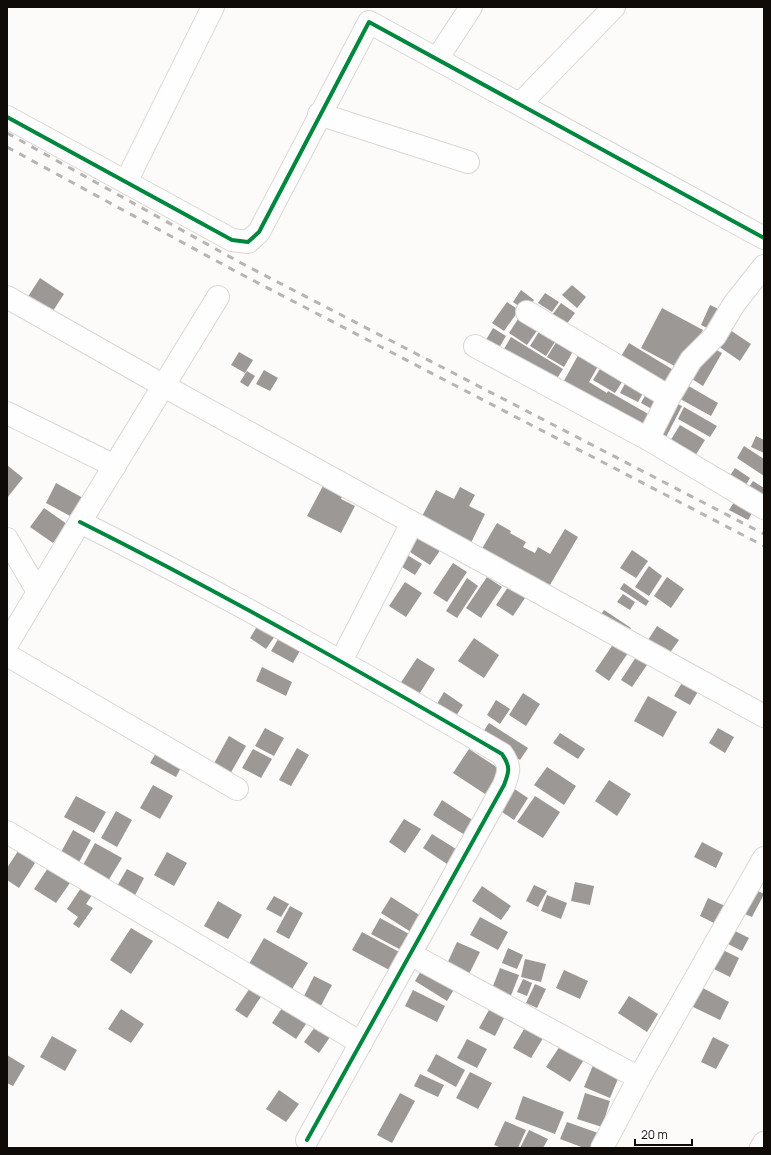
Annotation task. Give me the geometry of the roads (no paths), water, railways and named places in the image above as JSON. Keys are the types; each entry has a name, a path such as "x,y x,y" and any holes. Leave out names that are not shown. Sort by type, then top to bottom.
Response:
{"street":[{"path":"126,182 213,7"},
{"path":"437,58 472,7"},
{"path":"520,104 614,7"},
{"path":"7,117 232,240 248,242 259,232 371,14 437,58 764,238"},
{"path":"319,114 468,162"},
{"path":"648,439 669,396 692,360 715,336 734,304 764,266"},
{"path":"7,297 164,386 764,716"},
{"path":"7,644 218,297"},
{"path":"527,312 669,396"},
{"path":"474,346 648,439 764,508"},
{"path":"7,413 114,466"},
{"path":"80,522 183,574 341,661 502,754 508,763 508,773 504,785 307,1140"},
{"path":"341,661 412,523"},
{"path":"7,539 38,592"},
{"path":"7,656 237,789"},
{"path":"7,832 361,1043"},
{"path":"602,1148 639,1078 764,858"},
{"path":"410,954 639,1078"},
{"path":"761,1148 764,1143"}],"railway":[{"path":"7,133 241,263 764,534"},
{"path":"7,147 235,271 764,546"}]}
